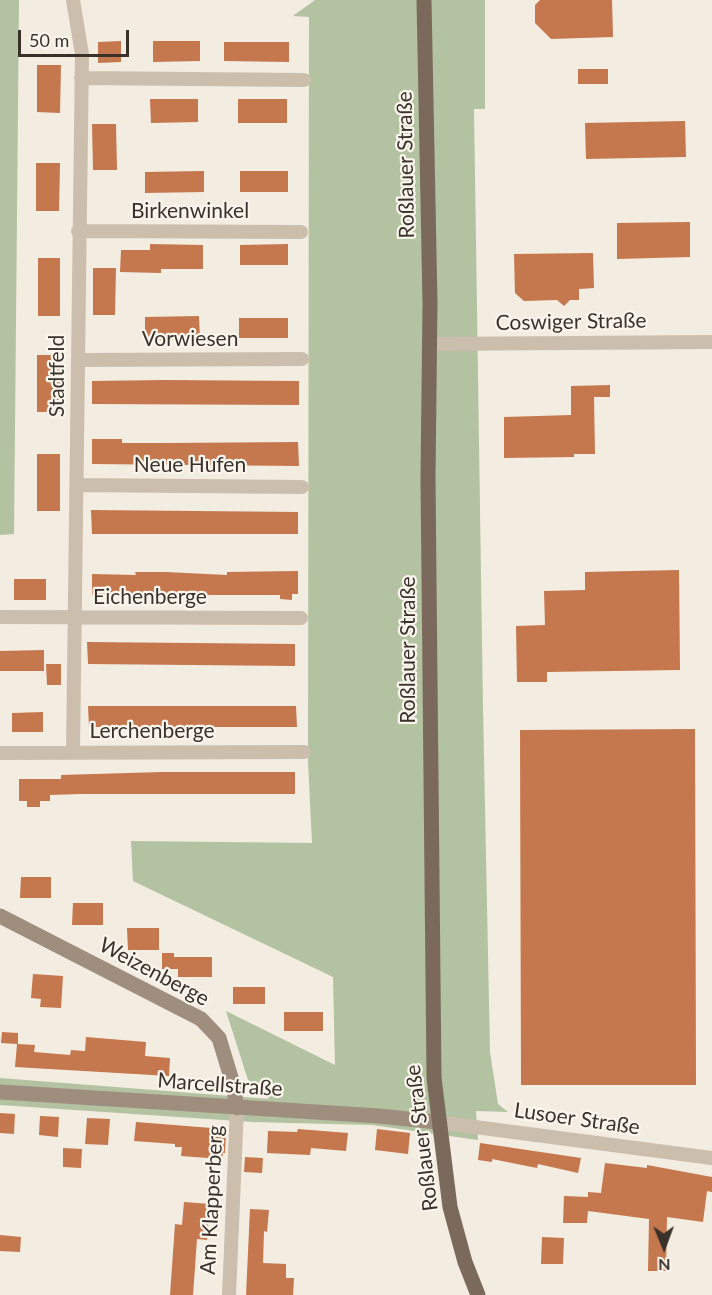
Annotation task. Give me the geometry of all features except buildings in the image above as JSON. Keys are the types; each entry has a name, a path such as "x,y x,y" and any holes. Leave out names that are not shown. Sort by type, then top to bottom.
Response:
{"main road":[{"name":"Roßlauer Straße","path":"424,0 430,344 428,478 430,930 434,1078 437,1122 454,1224 478,1295"}],"street":[{"name":"Stadtfeld","path":"73,752 82,54 74,0"},
{"path":"81,78 304,80"},
{"name":"Birkenwinkel","path":"78,231 301,232"},
{"name":"Coswiger Straße","path":"430,344 712,342"},
{"name":"Vorwiesen","path":"79,360 302,359"},
{"name":"Neue Hufen","path":"77,485 302,487"},
{"name":"Eichenberge","path":"0,617 301,618"},
{"name":"Lerchenberge","path":"0,753 304,752"},
{"name":"Weizenberge","path":"0,916 201,1019 219,1038 234,1084 237,1108"},
{"name":"Marcellstraße","path":"0,1092 437,1122"},
{"name":"Am Klapperberg","path":"229,1295 237,1108"},
{"name":"Lusoer Straße","path":"437,1122 712,1158"}],"green space":[{"path":"0,0 19,0 14,534 0,535"},
{"path":"315,0 485,0 485,109 474,109 490,1052 498,1104 508,1112 476,1111 478,1140 372,1125 253,1122 0,1105 0,1078 269,1099 248,1080 226,1011 335,1065 333,977 133,881 131,841 312,843 308,761 309,17 293,16"}]}
